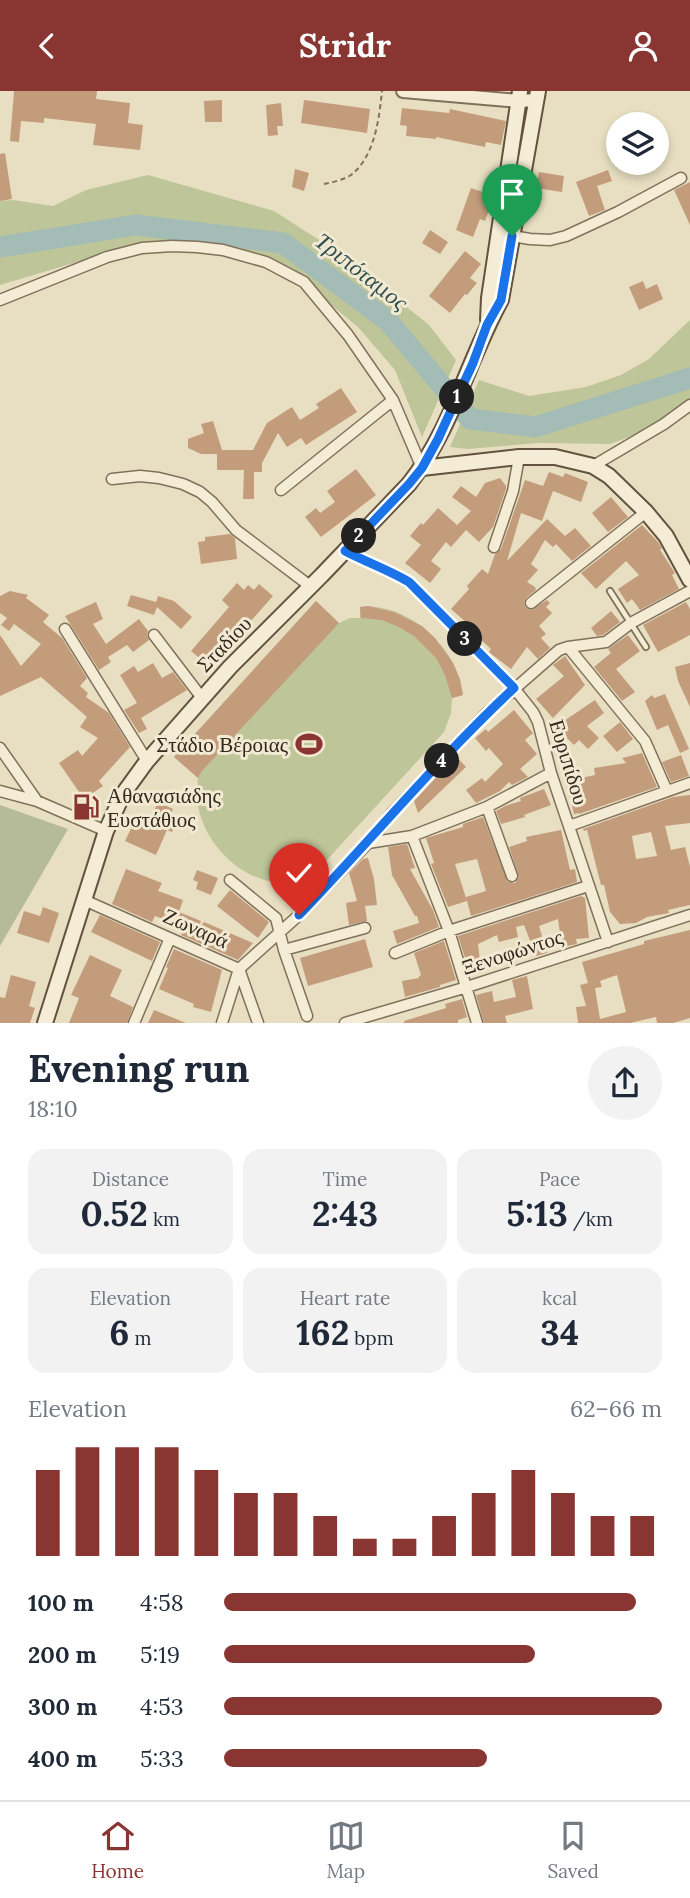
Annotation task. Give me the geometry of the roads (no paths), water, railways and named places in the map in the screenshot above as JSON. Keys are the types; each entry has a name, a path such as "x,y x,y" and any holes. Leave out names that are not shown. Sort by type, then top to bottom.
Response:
{"main road":[{"name":"Σταδίου","path":"487,325 520,96"},
{"name":"Σταδίου","path":"45,1023 106,831 123,794 147,761 230,667 409,484 422,468 438,439 473,363 487,325 501,300 538,96"},
{"path":"422,468 519,457 555,457 593,466 609,476 646,512 666,536 690,580"}],"street":[{"path":"403,91 538,96"},
{"path":"512,236 550,240 566,236 681,178"},
{"path":"0,300 107,257 142,248 173,246 223,250 266,262 304,282 348,335 393,400 422,468"},
{"path":"281,490 393,400"},
{"path":"593,466 690,405"},
{"path":"494,547 513,491 519,457"},
{"path":"112,479 140,476 159,478 200,492 236,530 310,586"},
{"path":"531,603 646,512"},
{"name":"Ευριπίδου","path":"345,551 409,582 514,688 533,712 608,942"},
{"path":"222,1023 239,969 299,915 368,843 391,813 514,688 559,650 606,642 631,623 690,591"},
{"path":"65,629 147,761"},
{"path":"154,635 202,698"},
{"path":"568,647 645,741 667,791"},
{"path":"0,748 37,801"},
{"path":"368,843 412,836 487,807 551,773"},
{"path":"569,826 690,783"},
{"path":"0,791 37,801 106,831"},
{"path":"487,807 512,876"},
{"path":"412,836 449,931 477,1023"},
{"path":"230,880 276,918 307,1016"},
{"path":"395,953 449,931 589,886"},
{"name":"Ζωναρά","path":"84,899 239,969 258,1023"},
{"name":"Ξενοφώντος","path":"345,1023 690,915"},
{"path":"284,950 365,928"},
{"path":"134,1023 170,938"}],"lane":[{"path":"610,591 646,647"}],"waterway":[{"name":"Τριπόταμος","path":"0,247 136,225 283,243 388,321 470,419 535,427 690,378"}],"place":[{"name":"Στάδιο Βέροιας","path":"309,744"},
{"name":"Αθανασιάδης Ευστάθιος","path":"86,807"}]}
